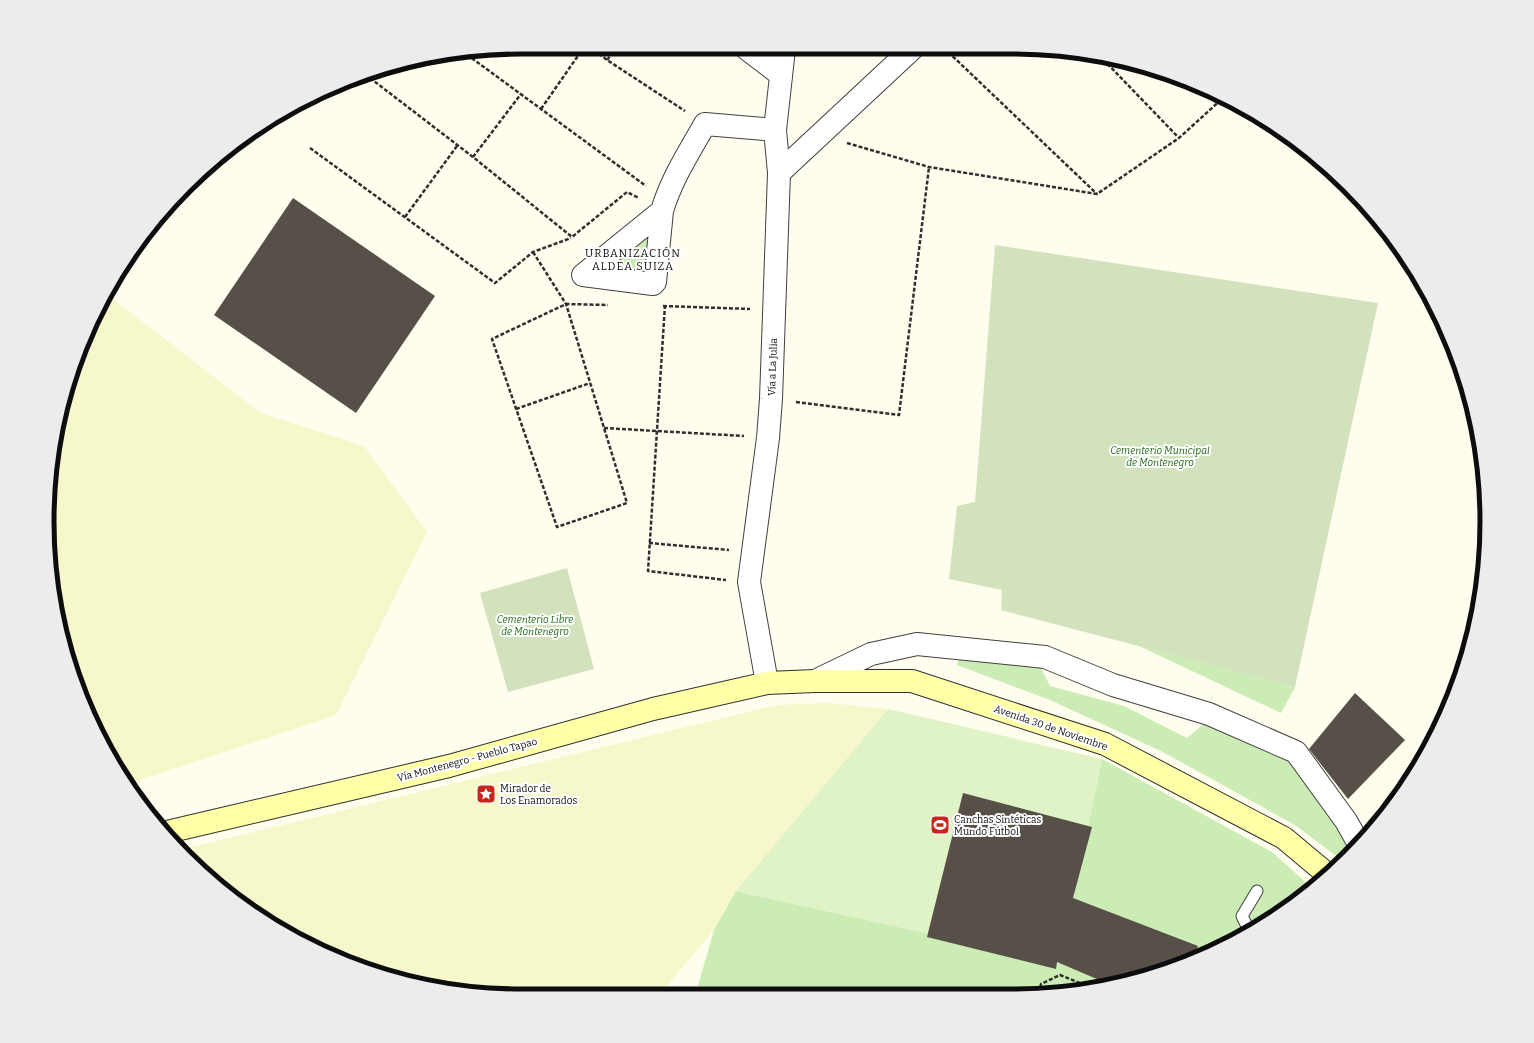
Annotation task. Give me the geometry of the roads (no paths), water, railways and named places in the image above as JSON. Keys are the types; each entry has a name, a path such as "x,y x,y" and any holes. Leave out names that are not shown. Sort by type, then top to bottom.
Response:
{"main road":[{"name":"Avenida 30 de Noviembre","path":"767,683 815,681 912,681 1106,744 1284,838 1323,871"},
{"name":"Vía Montenegro - Pueblo Tapao","path":"171,831 449,766 654,709 767,683"}],"street":[{"path":"754,54 781,75"},
{"name":"Vía a La Julia","path":"767,683 749,582 768,438 771,399 779,173 775,130 783,54"},
{"path":"779,173 908,54"},
{"path":"664,205 679,169 705,124 775,130"},
{"path":"815,681 871,654 917,644 1045,657 1113,685 1209,714 1296,752 1346,821 1356,838"}],"lane":[{"path":"1247,926 1242,916 1257,891"}],"place":[{"name":"Mirador de Los Enamorados","path":"486,794"},
{"name":"Canchas Sintéticas Mundo Fútbol","path":"940,825"}],"district":[{"name":"URBANIZACIÓN ALDEA SUIZA","path":"633,259"}],"park label":[{"name":"Cementerio Municipal de Montenegro","path":"1160,456"},
{"name":"Cementerio Libre de Montenegro","path":"535,624"}]}
